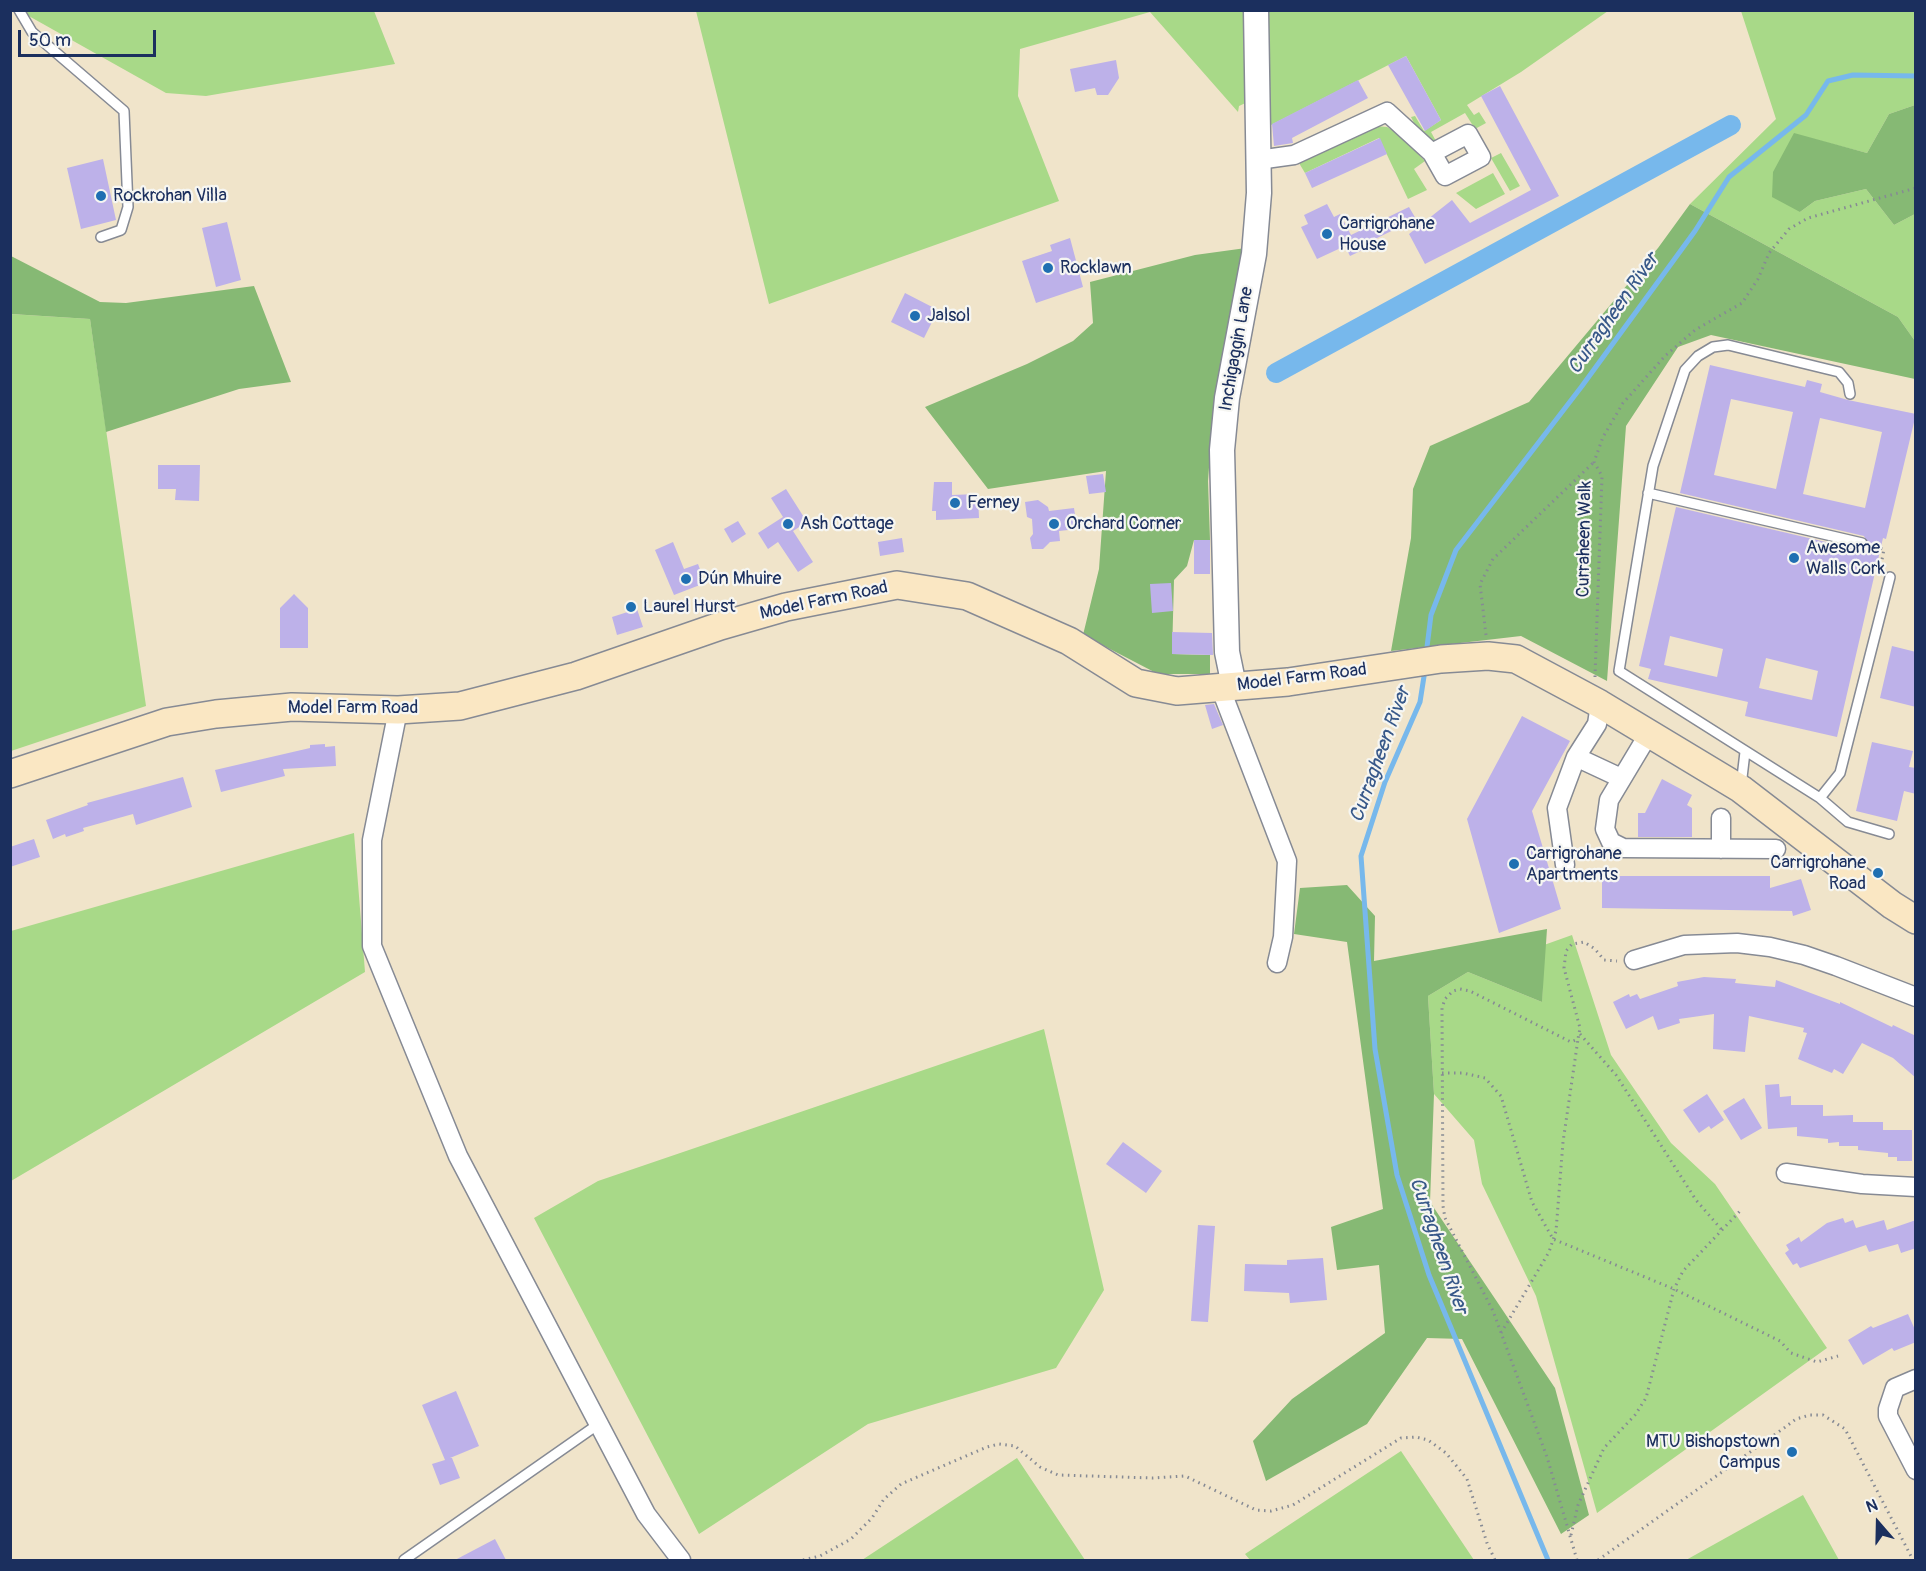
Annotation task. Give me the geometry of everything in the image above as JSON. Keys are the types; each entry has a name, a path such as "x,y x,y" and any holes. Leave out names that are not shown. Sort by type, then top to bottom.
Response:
{"main road":[{"name":"Model Farm Road","path":"10,774 167,722 292,707 398,710 460,706 576,676 720,626 786,607 897,585 967,596 1069,641 1136,683 1177,691 1288,682 1441,659 1488,656 1516,659 1598,704 1741,789 1892,905 1916,920"}],"street":[{"name":"Inchigaggin Lane","path":"1227,687 1222,450 1227,398 1254,254 1258,160 1256,10"},
{"path":"1258,160 1294,155 1387,112 1432,153"},
{"path":"1227,687 1287,861 1283,937 1277,963"},
{"path":"1565,866 1557,808 1576,757 1597,724 1598,704"},
{"path":"398,710 372,840 372,946 458,1156 646,1514 681,1560"},
{"path":"1648,735 1609,800 1606,835 1611,842 1623,848 1776,849"},
{"path":"1576,757 1621,778"},
{"path":"1721,818 1721,849"},
{"path":"1634,960 1684,945 1737,943 1770,947 1836,966 1916,997"},
{"path":"1786,1173 1862,1184 1916,1187"},
{"path":"1916,1379 1895,1388 1888,1409 1888,1416 1916,1470"}],"lane":[{"path":"19,10 33,32 124,111 128,207 121,230 101,237"},
{"path":"1850,394 1848,383 1839,372 1728,345 1713,347 1698,356 1685,370 1653,466 1619,671 1820,798 1848,822 1889,834"},
{"path":"1648,493 1862,543"},
{"path":"1820,798 1840,773 1890,577"},
{"path":"1741,789 1745,752"},
{"path":"404,1560 600,1423"}],"path":[{"name":"Curraheen Walk","path":"1598,704 1602,476 1594,462 1603,437 1623,403 1665,356 1695,330 1742,303 1758,279 1769,253 1789,229 1808,218 1916,188"},
{"path":"1488,656 1480,584 1493,559 1594,462"},
{"path":"1881,565 1882,559"},
{"path":"1634,960 1604,960 1595,949 1579,941 1566,951 1564,968 1580,1034 1616,1075 1696,1200 1720,1229"},
{"path":"1577,1560 1547,1457 1501,1333 1487,1298 1455,1241 1445,1218 1443,1206 1442,1008 1445,999 1460,989 1470,991 1571,1042 1578,1039"},
{"path":"1501,1333 1549,1252 1553,1239 1563,1142 1580,1034"},
{"path":"1442,1073 1463,1073 1485,1078 1501,1096 1532,1202 1553,1239 1674,1289 1780,1341 1791,1353 1817,1362 1838,1356"},
{"path":"1570,1537 1578,1505 1604,1448 1635,1415 1646,1398 1674,1289 1683,1270 1720,1229 1741,1210"},
{"path":"1598,1560 1796,1419 1810,1415 1823,1415 1845,1429 1913,1560"},
{"path":"803,1560 820,1556 851,1539 872,1518 884,1499 901,1484 999,1444 1015,1446 1040,1467 1058,1475 1153,1478 1185,1476 1256,1510 1271,1511 1293,1505 1401,1438 1416,1437 1428,1440 1446,1453 1467,1479 1487,1544 1495,1560"}],"green space":[{"path":"26,11 374,11 395,64 206,96 166,93 27,15"},
{"path":"696,11 1249,11 1252,100 1239,106 1238,112 1150,12 1020,49 1018,96 1059,201 769,304"},
{"path":"1265,11 1608,11 1521,72 1467,105 1474,115 1479,112 1486,123 1475,129 1465,113 1431,132 1437,143 1433,144 1420,135 1411,117 1415,116 1424,131 1441,120 1406,56 1269,126"},
{"path":"1741,11 1915,11 1915,105 1889,114 1867,153 1794,134 1800,212 1815,201 1866,189 1894,225 1915,214 1915,341 1898,317 1690,204 1776,119"},
{"path":"1915,105 1915,214 1894,225 1866,189 1815,201 1800,212 1772,197 1773,172 1794,133 1867,153 1889,114"},
{"path":"1375,126 1387,127 1397,133 1425,161 1414,169 1427,190 1408,199 1379,138 1305,173 1299,163"},
{"path":"1501,153 1520,186 1510,191 1491,158"},
{"path":"1493,173 1505,194 1476,209 1456,193"},
{"path":"1690,204 1898,317 1915,341 1915,379 1711,335 1678,347 1626,426 1607,681 1521,636 1391,651 1411,538 1413,489 1430,446 1529,402 1658,248"},
{"path":"1246,248 1211,441 1208,481 1210,540 1194,540 1187,566 1174,580 1172,654 1210,655 1210,674 1158,674 1083,635 1099,569 1106,471 988,489 925,407 1027,364 1073,341 1093,323 1090,282 1195,255"},
{"path":"11,256 100,302 126,303 254,286 291,382 239,389 106,432 90,319 11,314"},
{"path":"10,314 90,319 146,706 11,751"},
{"path":"354,833 365,972 11,1181 11,931"},
{"path":"1347,885 1375,916 1374,961 1547,929 1542,1002 1468,972 1428,996 1434,1094 1430,1202 1555,1388 1589,1515 1561,1534 1462,1339 1427,1338 1367,1424 1266,1481 1253,1441 1292,1399 1385,1333 1379,1265 1337,1270 1331,1227 1383,1209 1347,942 1294,934 1300,888"},
{"path":"1572,935 1611,1055 1671,1143 1715,1184 1827,1348 1597,1513 1536,1296 1482,1184 1474,1140 1434,1094 1428,996 1468,972 1542,1002 1544,945"},
{"path":"1044,1029 1104,1290 1056,1368 868,1424 699,1534 534,1218 598,1181"},
{"path":"1401,1451 1474,1560 1250,1560 1245,1554"},
{"path":"1017,1458 1085,1560 862,1560"},
{"path":"1803,1495 1839,1560 1686,1560"}],"building":[{"path":"1406,56 1441,120 1425,131 1388,65"},
{"path":"1116,60 1119,78 1108,95 1097,95 1095,88 1075,92 1070,69"},
{"path":"1358,80 1368,98 1292,138 1293,143 1274,146 1272,124"},
{"path":"1500,86 1559,196 1425,264 1409,234 1452,200 1470,223 1531,190 1481,96"},
{"path":"1380,138 1387,154 1312,188 1305,173"},
{"name":"Rockrohan Villa","path":"103,159 116,220 81,229 67,168"},
{"name":"Carrigrohane House","path":"1327,204 1334,217 1340,214 1351,235 1409,207 1416,219 1371,241 1373,245 1350,256 1345,246 1317,259 1301,227 1308,224 1304,215"},
{"path":"227,222 241,280 216,287 202,228"},
{"name":"Rocklawn","path":"1070,238 1083,287 1036,303 1022,261 1052,251 1050,245"},
{"name":"Jalsol","path":"905,293 938,310 924,338 891,322"},
{"path":"1710,365 1805,387 1807,380 1822,384 1820,392 1916,414 1886,539 1883,538 1837,737 1745,716 1748,702 1648,679 1651,669 1639,666 1676,507 1860,550 1868,545 1864,536 1680,493","holes":["1731,399 1793,412 1776,489 1714,475","1820,418 1882,432 1865,508 1803,494","1670,636 1723,649 1717,677 1664,665","1766,658 1818,671 1812,700 1759,688"]},
{"path":"158,465 200,465 199,501 175,500 176,489 158,489"},
{"path":"1103,474 1106,492 1089,494 1086,476"},
{"name":"Ferney","path":"934,482 952,482 952,495 978,494 979,518 936,520 936,511 932,511"},
{"name":"Ash Cottage","path":"786,489 807,522 793,531 813,562 798,572 778,542 768,549 758,533 783,517 771,498"},
{"name":"Orchard Corner","path":"1038,500 1048,507 1049,511 1074,508 1077,529 1059,531 1060,541 1050,542 1043,549 1032,549 1030,538 1033,534 1032,519 1027,517 1025,502"},
{"path":"738,521 746,534 732,543 724,529"},
{"path":"902,538 904,552 880,556 878,542"},
{"path":"1194,540 1210,540 1210,574 1194,574"},
{"path":"673,542 684,569 698,564 705,583 674,595 655,550"},
{"path":"1171,583 1173,611 1152,613 1150,584"},
{"path":"294,594 308,608 308,648 280,648 280,608"},
{"name":"Laurel Hurst","path":"637,609 643,627 617,635 612,617"},
{"path":"1172,632 1212,633 1213,655 1172,654"},
{"path":"1892,646 1916,652 1916,707 1880,698"},
{"path":"1214,704 1223,725 1212,729 1205,705"},
{"name":"Carrigrohane Apartments","path":"1522,716 1570,741 1532,811 1561,909 1499,933 1467,819"},
{"path":"1872,742 1913,751 1909,767 1916,768 1916,794 1904,791 1897,821 1856,811"},
{"path":"325,744 325,747 335,746 336,766 283,769 285,776 221,792 215,770 310,748 310,745"},
{"path":"183,777 192,807 136,825 133,814 83,828 84,831 66,837 65,834 53,839 46,820 88,805 87,803"},
{"path":"1662,779 1692,795 1687,805 1692,808 1692,837 1638,837 1638,813 1645,813"},
{"path":"34,839 40,857 10,867 10,847"},
{"path":"1602,876 1770,876 1770,888 1801,879 1811,910 1793,916 1792,911 1602,908"},
{"path":"1704,977 1736,979 1735,983 1775,987 1776,980 1840,1004 1840,1002 1892,1027 1893,1025 1916,1036 1916,1078 1893,1058 1862,1043 1843,1074 1834,1069 1832,1073 1798,1059 1807,1033 1803,1032 1804,1028 1749,1016 1745,1052 1713,1049 1714,1014 1679,1019 1680,1023 1658,1030 1653,1016 1626,1029 1613,1002 1629,994 1630,997 1637,994 1640,999 1678,986 1677,982"},
{"path":"1779,1084 1780,1097 1791,1096 1791,1105 1823,1105 1823,1116 1853,1115 1853,1122 1883,1122 1883,1130 1912,1130 1912,1161 1897,1161 1897,1157 1888,1157 1888,1153 1858,1150 1858,1146 1839,1146 1839,1142 1828,1143 1828,1139 1797,1136 1797,1127 1768,1129 1765,1085"},
{"path":"1707,1094 1724,1120 1711,1129 1709,1126 1699,1133 1683,1110"},
{"path":"1744,1098 1762,1128 1741,1140 1723,1111"},
{"path":"1123,1142 1162,1171 1146,1193 1106,1164"},
{"path":"1843,1218 1845,1223 1853,1220 1856,1228 1884,1220 1887,1230 1916,1220 1916,1248 1901,1253 1898,1244 1869,1252 1866,1245 1800,1268 1797,1263 1793,1265 1785,1253 1789,1250 1786,1245 1799,1237 1801,1242 1827,1223"},
{"path":"1198,1225 1215,1226 1208,1322 1191,1321"},
{"path":"1323,1258 1327,1300 1290,1303 1289,1293 1244,1291 1245,1264 1287,1265 1287,1260"},
{"path":"1908,1314 1916,1332 1916,1342 1894,1351 1892,1348 1863,1365 1848,1340 1871,1326 1873,1328"},
{"path":"456,1391 479,1446 450,1458 460,1478 440,1485 432,1464 445,1460 422,1405"},
{"path":"495,1539 506,1560 455,1560"}],"waterway":[{"name":"Curragheen River","path":"1426,655 1431,615 1456,550 1582,386 1695,231 1729,177 1806,115 1828,81 1853,75 1916,76"},
{"path":"1276,373 1731,125"},
{"name":"Curragheen River","path":"1425,670 1420,702 1385,782 1361,856 1375,1049 1397,1175 1429,1275 1548,1560"}],"place":[{"name":"Rockrohan Villa","path":"101,196"},
{"name":"Carrigrohane House","path":"1327,234"},
{"name":"Rocklawn","path":"1048,268"},
{"name":"Jalsol","path":"915,316"},
{"name":"Ferney","path":"955,503"},
{"name":"Ash Cottage","path":"788,524"},
{"name":"Orchard Corner","path":"1054,524"},
{"name":"Awesome Walls Cork","path":"1794,558"},
{"name":"Dún Mhuire","path":"686,579"},
{"name":"Laurel Hurst","path":"631,607"},
{"name":"Carrigrohane Apartments","path":"1514,864"},
{"name":"Carrigrohane Road","path":"1878,873"},
{"name":"MTU Bishopstown Campus","path":"1792,1452"}]}
